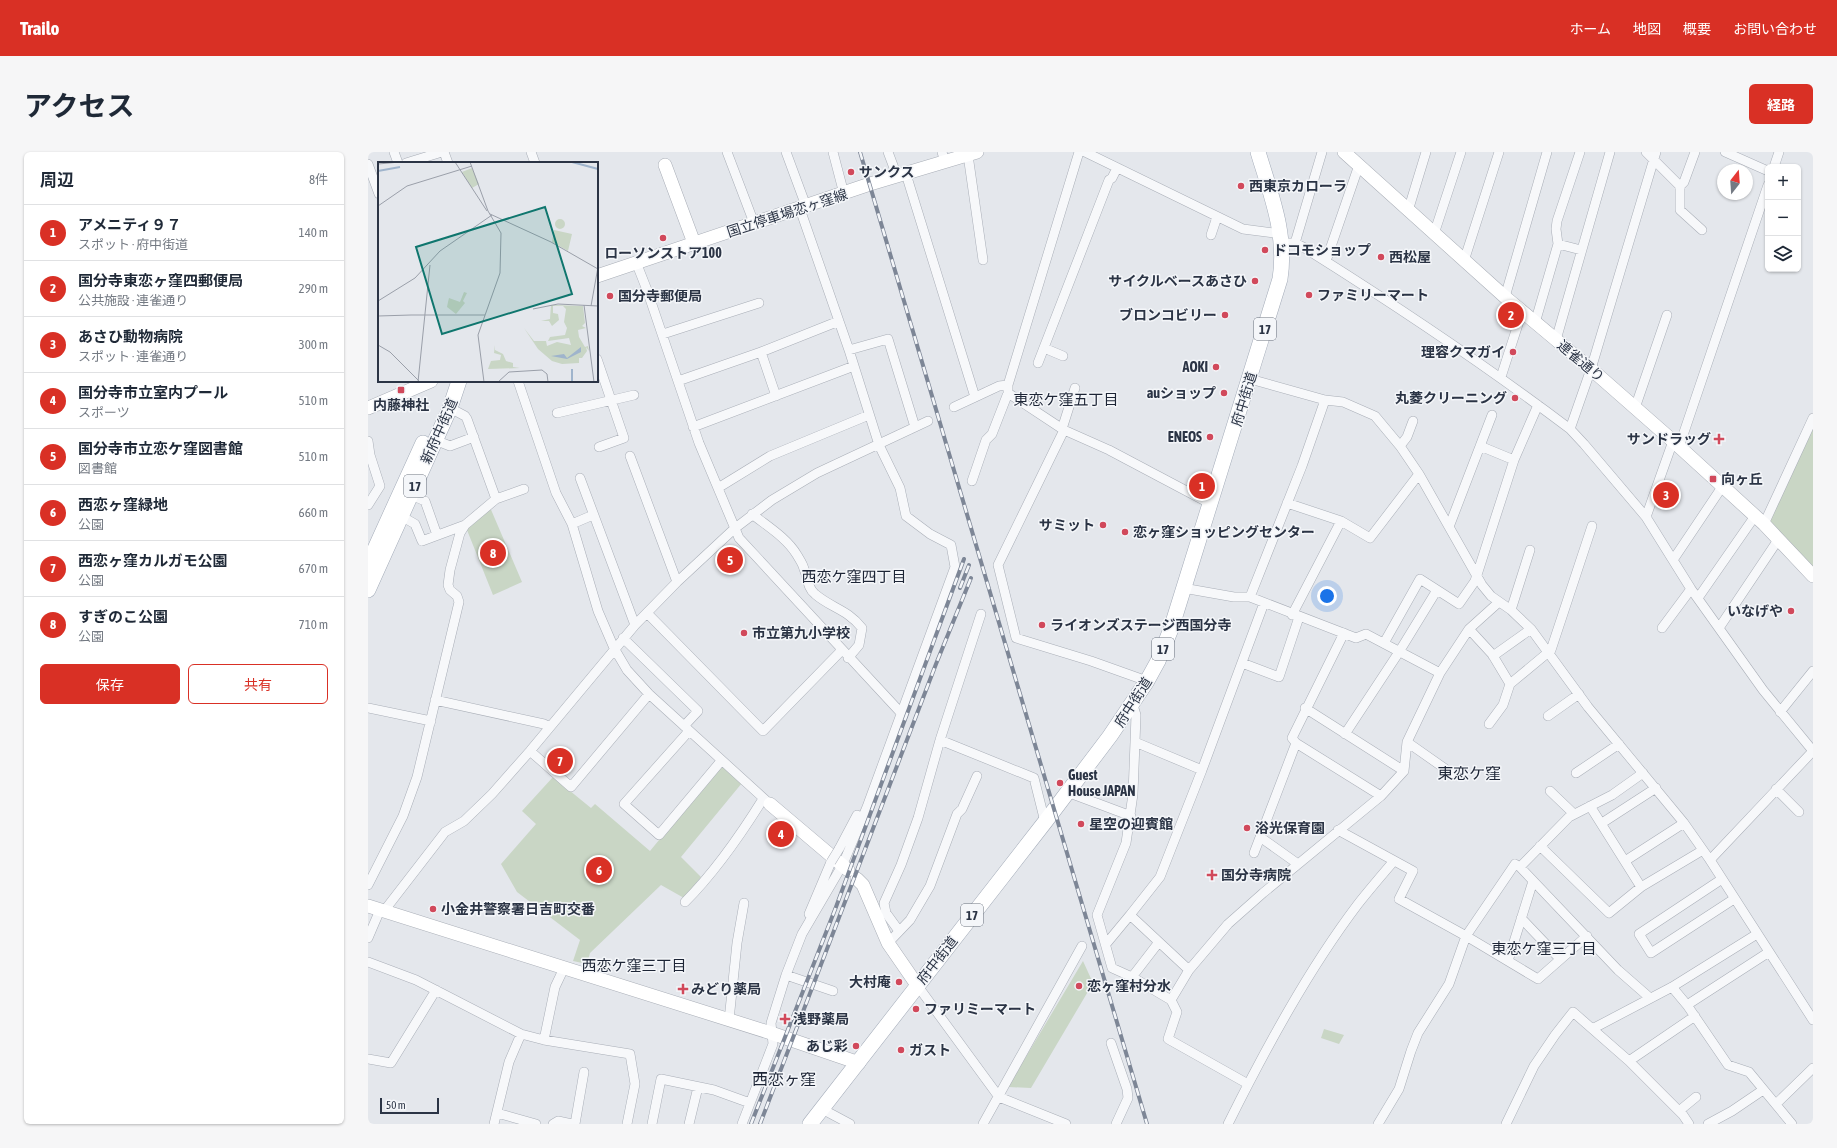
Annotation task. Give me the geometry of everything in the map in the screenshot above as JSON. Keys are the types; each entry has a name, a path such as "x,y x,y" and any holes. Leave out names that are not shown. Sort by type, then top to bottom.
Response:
{"main road":[{"name":"府中街道","path":"810,1124 859,1063 917,985 1068,792 1133,705 1158,661 1171,629 1280,279 1286,240 1258,152"},
{"name":"連雀通り","path":"1344,152 1464,261 1522,312 1591,369 1676,444 1759,520 1813,576"},
{"name":"国立停車場恋ヶ窪線","path":"598,276 902,175 943,157 972,153"},
{"path":"665,165 694,243"},
{"path":"368,408 429,382"},
{"name":"新府中街道","path":"368,564 452,382"},
{"name":"新府中街道","path":"368,590 450,408 459,382"},
{"path":"388,545 399,538 422,490 420,476"},
{"path":"767,802 863,885 888,942 917,985"},
{"path":"377,909 771,1033 859,1063"}],"street":[{"path":"394,152 398,162"},
{"path":"409,162 443,152 448,162"},
{"path":"531,152 535,162"},
{"path":"727,152 754,223"},
{"path":"742,1124 773,1044 771,1023 786,975 804,931 813,901 845,868 955,567 952,545 930,534 906,516 900,488 879,444 869,415 786,152"},
{"path":"833,152 844,194"},
{"path":"888,152 902,175 975,397"},
{"path":"972,481 986,440 992,434 1008,389 1079,152"},
{"path":"1085,152 1243,229 1286,240 1326,261 1500,377 1570,429 1584,444 1646,518 1691,589 1780,712 1813,751 1710,860"},
{"path":"1286,240 1322,152"},
{"path":"1408,211 1426,152"},
{"path":"1434,234 1461,152"},
{"path":"1464,261 1499,152"},
{"path":"1505,297 1547,152"},
{"path":"1535,323 1558,244 1556,229 1580,152"},
{"path":"1556,340 1610,152"},
{"path":"1646,152 1655,156 1680,186 1680,210 1702,230"},
{"path":"1680,186 1684,182 1695,152"},
{"path":"1725,152 1765,170"},
{"path":"1775,164 1779,152"},
{"path":"972,153 982,260"},
{"path":"1570,429 1591,369 1655,156"},
{"path":"368,164 373,173 378,190"},
{"path":"1326,261 1359,165"},
{"path":"1038,363 1109,180 1112,178 1117,168"},
{"path":"1646,518 1676,444 1765,193"},
{"path":"1211,235 1217,217"},
{"path":"1558,244 1581,250"},
{"path":"636,262 663,334 693,427 739,538 841,651 902,714"},
{"path":"663,334 759,303"},
{"path":"1500,377 1522,312"},
{"path":"1635,408 1667,315"},
{"path":"678,381 761,352 839,321"},
{"path":"849,350 888,339 914,427"},
{"path":"1044,348 1063,356"},
{"path":"761,352 776,396"},
{"path":"598,362 624,438 600,446"},
{"path":"693,427 854,366"},
{"path":"1250,379 1325,400 1343,402 1375,416 1400,446 1419,474 1482,585 1499,602 1511,610 1531,629 1578,694 1684,823 1710,860 1813,1020"},
{"path":"518,382 556,493 572,524 598,611 614,648 626,670 649,694 767,802 701,887 685,902"},
{"path":"954,407 999,386 1008,389 1063,429 1109,450 1210,504"},
{"path":"1075,388 1063,429 998,565 1016,638 1091,661 1147,681"},
{"path":"557,413 610,400 634,396"},
{"path":"1250,597 1325,400"},
{"path":"1384,643 1420,579 1459,604 1475,581 1514,460 1538,405"},
{"path":"450,408 465,416 496,499"},
{"path":"718,488 770,456 869,415"},
{"path":"1449,527 1492,415"},
{"path":"1698,598 1759,520 1813,418"},
{"path":"1400,446 1406,437 1413,420"},
{"path":"368,938 377,909 445,832 464,821 492,794 530,751 614,648 676,582 752,514 816,473 928,421"},
{"path":"435,440 450,446 474,437"},
{"path":"368,442 380,486 368,505"},
{"path":"1480,446 1514,460"},
{"path":"630,456 676,582"},
{"path":"1287,503 1341,520 1370,538 1419,474"},
{"path":"580,478 592,515 634,625"},
{"path":"1673,560 1722,487"},
{"path":"408,520 415,524 422,541 465,525 496,499 524,489"},
{"path":"418,498 425,501 437,535"},
{"path":"752,514 783,539 796,554 805,569 808,584 814,594 840,608 855,620 862,628 859,645 848,658"},
{"path":"572,524 592,515"},
{"path":"1242,663 1279,677 1296,616 1341,520"},
{"path":"368,885 403,816 417,777 459,602 457,596 450,590 448,585 450,570 458,540 465,525"},
{"path":"1489,724 1503,705 1510,684 1551,650 1592,526"},
{"path":"1719,628 1778,540"},
{"path":"1511,610 1530,550"},
{"path":"1183,588 1234,597 1250,597 1356,638 1366,634 1440,673"},
{"path":"1662,628 1691,589"},
{"path":"1345,734 1399,652 1437,590"},
{"path":"1171,1000 1188,970 1228,924 1263,892 1381,796 1404,771 1407,742 1440,673 1469,629 1499,602"},
{"path":"1106,944 1160,877 1202,770 1264,603"},
{"path":"647,613 763,731 841,651"},
{"path":"899,931 886,913 884,903 901,865 918,818 940,740 981,614"},
{"path":"1469,629 1493,656 1510,684"},
{"path":"1493,656 1531,629"},
{"path":"1344,633 1305,708 1292,738 1296,743 1381,796"},
{"path":"623,638 698,711 624,804 660,835 721,761"},
{"path":"1780,712 1813,671"},
{"path":"530,751 571,786 649,694"},
{"path":"1548,716 1578,694"},
{"path":"435,700 544,724 550,727"},
{"path":"1133,705 1136,715 1135,742 1130,816 1126,843 1122,857 1097,915 1112,968 1132,977 1171,1000 1177,1012 1168,1039 1248,1084"},
{"path":"368,708 431,721"},
{"path":"1305,708 1404,771"},
{"path":"940,740 1034,778 1045,822"},
{"path":"1135,742 1202,770"},
{"path":"1407,742 1454,775"},
{"path":"1254,853 1296,743"},
{"path":"1576,773 1619,744"},
{"path":"845,868 839,849 854,822 874,774 880,771"},
{"path":"1520,867 1569,816 1612,795 1643,773"},
{"path":"888,942 910,920 930,886 958,814 962,809 977,776"},
{"path":"1602,823 1656,788"},
{"path":"1776,789 1799,812"},
{"path":"1550,791 1574,814"},
{"path":"1068,792 1130,816"},
{"path":"1590,806 1641,887"},
{"path":"1625,861 1684,823"},
{"path":"1338,830 1413,872 1399,899 1466,936 1538,979 1586,936"},
{"path":"1260,837 1298,864"},
{"path":"1540,846 1609,913 1641,887 1703,850"},
{"path":"1228,1124 1248,1084 1307,979 1358,905 1393,862"},
{"path":"1378,1124 1399,1089 1418,1033 1449,984 1466,936 1515,864 1520,867 1618,970 1650,998"},
{"path":"1722,879 1639,934 1651,953 1734,899"},
{"path":"1508,961 1533,881"},
{"path":"729,1020 737,943 744,903"},
{"path":"1130,916 1188,970"},
{"path":"1521,918 1560,959"},
{"path":"1594,1028 1672,987 1757,934"},
{"path":"1132,977 1159,942"},
{"path":"983,1124 1082,946"},
{"path":"1687,1005 1769,952"},
{"path":"368,962 436,990 521,1034 544,1040 630,1054 635,1084 627,1124"},
{"path":"544,1040 555,987 564,968"},
{"path":"786,975 833,991"},
{"path":"917,985 999,1097 1066,1124"},
{"path":"1672,987 1695,1016 1728,1065 1749,1072 1792,1124"},
{"path":"368,1059 392,1063 436,990"},
{"path":"1506,1124 1534,1066 1573,1012 1594,1028 1629,1061 1679,1111 1689,1124"},
{"path":"1629,1061 1695,1016"},
{"path":"494,1124 509,1062 521,1034"},
{"path":"1111,1043 1127,1089 1128,1098 1116,1124"},
{"path":"1776,1104 1813,1068"},
{"path":"553,1124 558,1121 574,1124 584,1072"},
{"path":"652,1124 661,1079 714,1090 750,1103"},
{"path":"689,1124 698,1087"},
{"path":"1708,1124 1732,1111 1763,1090"},
{"path":"1679,1111 1696,1096"},
{"path":"822,1109 850,1124"},
{"path":"497,1113 536,1124"}],"green space":[{"path":"1813,429 1813,570 1769,522"},
{"path":"489,505 522,582 493,595 465,525"},
{"path":"560,749 572,759 560,773 549,763"},
{"path":"719,767 725,768 742,783 681,857 701,877 684,898 661,885 590,953 587,964 573,961 580,940 517,892 501,864 536,824 522,811 553,777 591,808 595,804 650,851"},
{"path":"1083,961 1093,983 1031,1088 1008,1087"},
{"path":"1324,1029 1344,1035 1339,1044 1321,1038"}],"railway":[{"path":"860,152 1147,1124"},
{"path":"751,1124 836,907 964,559"},
{"path":"960,588 969,565"},
{"path":"760,1124 936,664 971,578"}],"place":[{"name":"サンクス","path":"851,172"},
{"name":"西東京カローラ","path":"1241,186"},
{"name":"ローソンストア100","path":"663,238"},
{"name":"ドコモショップ","path":"1265,250"},
{"name":"西松屋","path":"1381,257"},
{"name":"サイクルベースあさひ","path":"1255,281"},
{"name":"ファミリーマート","path":"1309,295"},
{"name":"国分寺郵便局","path":"610,296"},
{"name":"ブロンコビリー","path":"1225,315"},
{"name":"国分寺東恋ヶ窪四郵便局","path":"1511,315"},
{"name":"理容クマガイ","path":"1513,352"},
{"name":"AOKI","path":"1216,367"},
{"name":"内藤神社","path":"401,390"},
{"name":"auショップ","path":"1224,393"},
{"name":"丸菱クリーニング","path":"1515,398"},
{"name":"ENEOS","path":"1210,437"},
{"name":"サンドラッグ","path":"1719,439"},
{"name":"向ヶ丘","path":"1713,479"},
{"name":"アメニティ９７","path":"1202,486"},
{"name":"あさひ動物病院","path":"1666,495"},
{"name":"サミット","path":"1103,525"},
{"name":"恋ヶ窪ショッピングセンター","path":"1125,532"},
{"name":"すぎのこ公園","path":"493,553"},
{"name":"国分寺市立恋ケ窪図書館","path":"730,560"},
{"name":"いなげや","path":"1791,611"},
{"name":"ライオンズステージ西国分寺","path":"1042,625"},
{"name":"市立第九小学校","path":"744,633"},
{"name":"西恋ヶ窪カルガモ公園","path":"560,761"},
{"name":"Guest House JAPAN","path":"1060,783"},
{"name":"星空の迎賓館","path":"1081,824"},
{"name":"浴光保育園","path":"1247,828"},
{"name":"国分寺市立室内プール","path":"781,834"},
{"name":"西恋ヶ窪緑地","path":"599,870"},
{"name":"国分寺病院","path":"1212,875"},
{"name":"小金井警察署日吉町交番","path":"433,909"},
{"name":"大村庵","path":"899,982"},
{"name":"恋ヶ窪村分水","path":"1079,986"},
{"name":"みどり薬局","path":"683,989"},
{"name":"ファリミーマート","path":"916,1009"},
{"name":"浅野薬局","path":"785,1019"},
{"name":"あじ彩","path":"856,1046"},
{"name":"ガスト","path":"901,1050"}],"district":[{"name":"東恋ケ窪五丁目","path":"1066,400"},
{"name":"西恋ケ窪四丁目","path":"854,577"},
{"name":"東恋ケ窪","path":"1469,773"},
{"name":"東恋ケ窪三丁目","path":"1544,949"},
{"name":"西恋ケ窪三丁目","path":"634,966"},
{"name":"西恋ヶ窪","path":"784,1079"}]}
